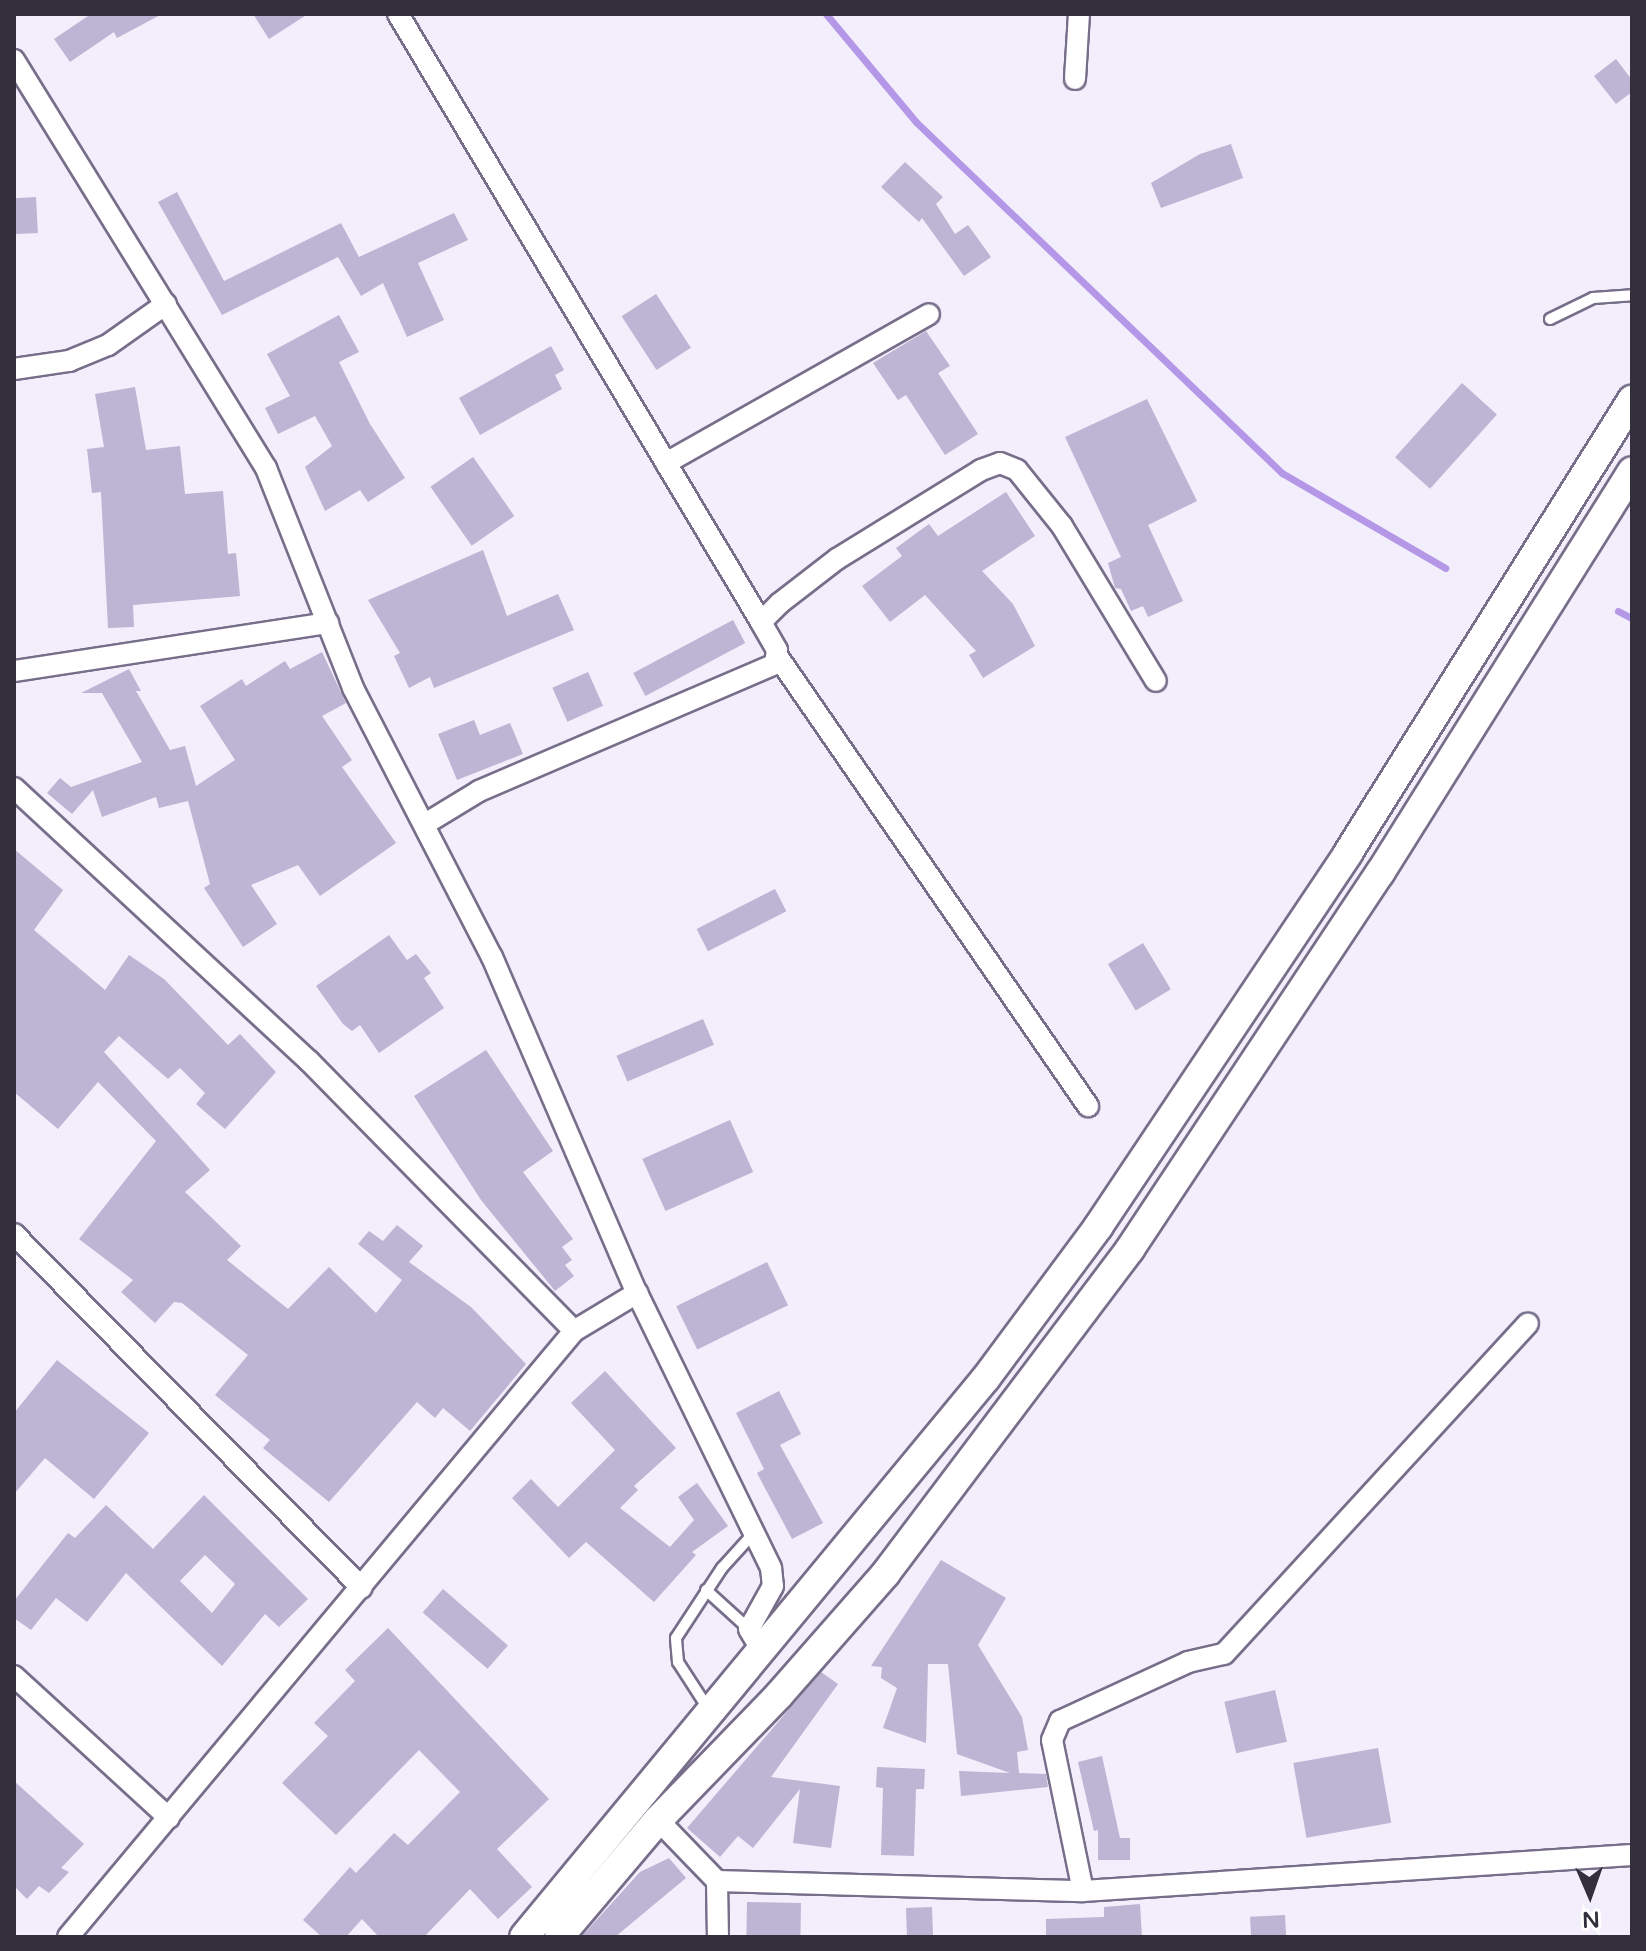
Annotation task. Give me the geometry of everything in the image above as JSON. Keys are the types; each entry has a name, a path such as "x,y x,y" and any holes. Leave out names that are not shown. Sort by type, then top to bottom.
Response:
{"main road":[{"path":"524,1937 642,1791 713,1714 755,1640 986,1378 1098,1227 1348,853 1632,400"},
{"path":"559,1937 658,1820 779,1695 886,1573 1130,1249 1380,873 1632,472"}],"street":[{"path":"398,14 761,622 778,657 1088,1106"},
{"path":"1075,79 1079,14"},
{"path":"14,60 266,468 353,688 492,957 637,1293 752,1535 771,1568 773,1586 755,1640"},
{"path":"14,369 69,361 108,345 166,304"},
{"path":"666,463 929,314"},
{"path":"761,622 837,559 981,470 1000,463 1017,470 1062,526 1156,681"},
{"path":"14,671 328,623"},
{"path":"425,824 479,791 775,664 778,657"},
{"path":"14,788 309,1061 574,1331"},
{"path":"14,1234 362,1588"},
{"path":"68,1937 574,1331 637,1293"},
{"path":"1083,1891 1052,1740 1060,1721 1188,1662 1224,1654 1528,1323"},
{"path":"14,1676 169,1818"},
{"path":"658,1820 717,1881 718,1937"},
{"path":"717,1881 1083,1891 1632,1855"}],"lane":[{"path":"1550,319 1593,298 1632,295"},
{"path":"713,1714 678,1662 676,1638 706,1590 752,1535"},
{"path":"706,1590 755,1640"}],"building":[{"path":"91,14 162,14 117,38 114,32 70,62 54,39"},
{"path":"253,14 308,14 269,39"},
{"path":"1616,59 1632,80 1632,92 1616,104 1594,76"},
{"path":"1231,144 1243,178 1161,208 1151,183 1200,154"},
{"path":"905,162 943,197 936,204 955,234 968,225 991,257 964,276 922,218 919,222 881,187"},
{"path":"177,192 224,281 341,223 359,257 454,213 468,240 418,263 444,320 407,337 383,283 361,296 338,257 222,315 158,202"},
{"path":"36,197 38,233 16,234 14,198"},
{"path":"656,294 691,348 656,370 622,316"},
{"path":"339,315 359,352 339,362 370,424 405,478 368,502 360,490 325,511 305,467 332,446 315,416 278,434 265,408 290,396 267,354"},
{"path":"926,331 950,366 938,373 978,434 945,455 906,395 898,400 873,363"},
{"path":"551,346 564,370 555,375 562,389 480,435 459,398"},
{"path":"1462,383 1497,414 1430,489 1395,457"},
{"path":"135,387 146,450 180,446 185,494 223,491 228,554 236,553 240,596 133,605 134,627 108,628 101,492 92,493 87,449 104,447 95,394"},
{"path":"1147,399 1197,501 1148,525 1183,601 1148,617 1143,606 1131,611 1121,589 1115,588 1108,563 1121,557 1065,437"},
{"path":"473,457 514,516 472,546 430,487"},
{"path":"1006,492 1035,536 982,571 1013,604 1035,646 983,678 969,655 976,651 925,595 890,622 862,586 902,556 896,548 929,524 938,536"},
{"path":"483,550 507,616 558,594 574,630 434,688 430,677 409,688 394,656 400,653 368,600"},
{"path":"733,620 745,643 645,696 633,673"},
{"path":"322,652 346,703 322,716 352,760 342,767 396,843 320,896 298,865 251,885 277,924 243,947 204,888 210,884 188,801 159,808 156,797 102,817 93,790 72,814 47,793 60,778 71,787 142,762 102,693 81,693 129,669 141,691 136,691 170,750 185,746 196,786 235,760 200,706 242,679 246,686 285,661 290,669"},
{"path":"588,672 603,706 567,722 552,688"},
{"path":"474,720 480,735 510,723 523,754 457,780 438,734"},
{"path":"14,849 63,890 34,930 105,990 129,955 164,979 228,1045 240,1034 276,1072 225,1129 196,1104 205,1093 180,1068 168,1079 119,1036 104,1052 210,1170 185,1192 241,1246 227,1260 288,1309 329,1267 376,1313 402,1280 358,1244 369,1231 383,1241 397,1225 423,1246 409,1262 471,1307 526,1364 470,1431 443,1408 435,1418 417,1402 329,1502 263,1448 270,1440 215,1395 248,1355 182,1303 174,1302 155,1323 121,1292 133,1280 79,1239 156,1141 98,1082 58,1129 14,1092"},
{"path":"775,889 786,911 708,951 697,929"},
{"path":"389,935 407,960 416,954 431,973 424,978 444,1008 379,1053 360,1025 352,1031 343,1024 316,986"},
{"path":"1143,943 1171,989 1136,1010 1108,964"},
{"path":"703,1019 714,1045 627,1082 616,1056"},
{"path":"486,1050 553,1151 523,1172 573,1239 562,1247 572,1260 565,1265 574,1276 555,1291 481,1200 414,1096"},
{"path":"730,1120 753,1172 665,1211 642,1159"},
{"path":"767,1262 788,1305 697,1349 676,1306"},
{"path":"57,1360 149,1433 94,1499 45,1458 14,1494 14,1413"},
{"path":"605,1371 676,1448 634,1486 638,1490 620,1508 670,1547 694,1520 678,1497 697,1483 728,1526 692,1552 696,1555 654,1602 586,1542 569,1558 512,1498 531,1479 558,1507 615,1450 571,1403"},
{"path":"779,1391 801,1434 780,1445 823,1523 792,1539 757,1473 764,1469 736,1413"},
{"path":"204,1495 308,1599 279,1627 265,1614 222,1666 126,1573 87,1622 56,1598 31,1630 14,1618 14,1601 68,1533 75,1538 106,1505 153,1549","holes":["205,1555 235,1584 212,1613 180,1581"]},
{"path":"941,1560 1006,1598 978,1645 1022,1717 1028,1750 1017,1752 1019,1773 1046,1774 1048,1787 961,1796 959,1771 1010,1773 957,1754 948,1664 928,1664 926,1743 883,1728 897,1688 881,1678 882,1667 871,1666"},
{"path":"443,1589 508,1645 488,1669 423,1612"},
{"path":"388,1628 549,1799 497,1849 532,1887 498,1919 470,1889 424,1937 379,1937 362,1919 346,1937 322,1937 303,1920 350,1867 356,1873 394,1833 408,1845 460,1792 419,1750 336,1835 282,1783 328,1736 314,1723 355,1681 345,1670"},
{"path":"821,1672 838,1684 771,1777 840,1786 831,1848 793,1843 800,1789 753,1848 738,1836 720,1857 687,1828"},
{"path":"1275,1690 1287,1742 1236,1753 1224,1702"},
{"path":"1378,1748 1391,1823 1307,1838 1293,1763"},
{"path":"1102,1756 1120,1838 1130,1838 1130,1860 1098,1860 1098,1830 1094,1831 1078,1762"},
{"path":"877,1767 925,1769 924,1789 916,1789 914,1856 881,1855 883,1788 876,1787"},
{"path":"14,1781 84,1844 61,1868 69,1872 49,1893 39,1886 27,1899 14,1886"},
{"path":"669,1858 686,1878 615,1937 581,1937 640,1872"},
{"path":"747,1902 801,1903 800,1937 746,1937"},
{"path":"1140,1904 1142,1937 1046,1937 1046,1919 1104,1917 1104,1907"},
{"path":"932,1907 933,1937 907,1937 906,1908"},
{"path":"1285,1915 1286,1937 1251,1937 1250,1917"}],"waterway":[{"path":"826,14 916,122 1282,473 1445,568"},
{"path":"1618,611 1632,618"}]}
